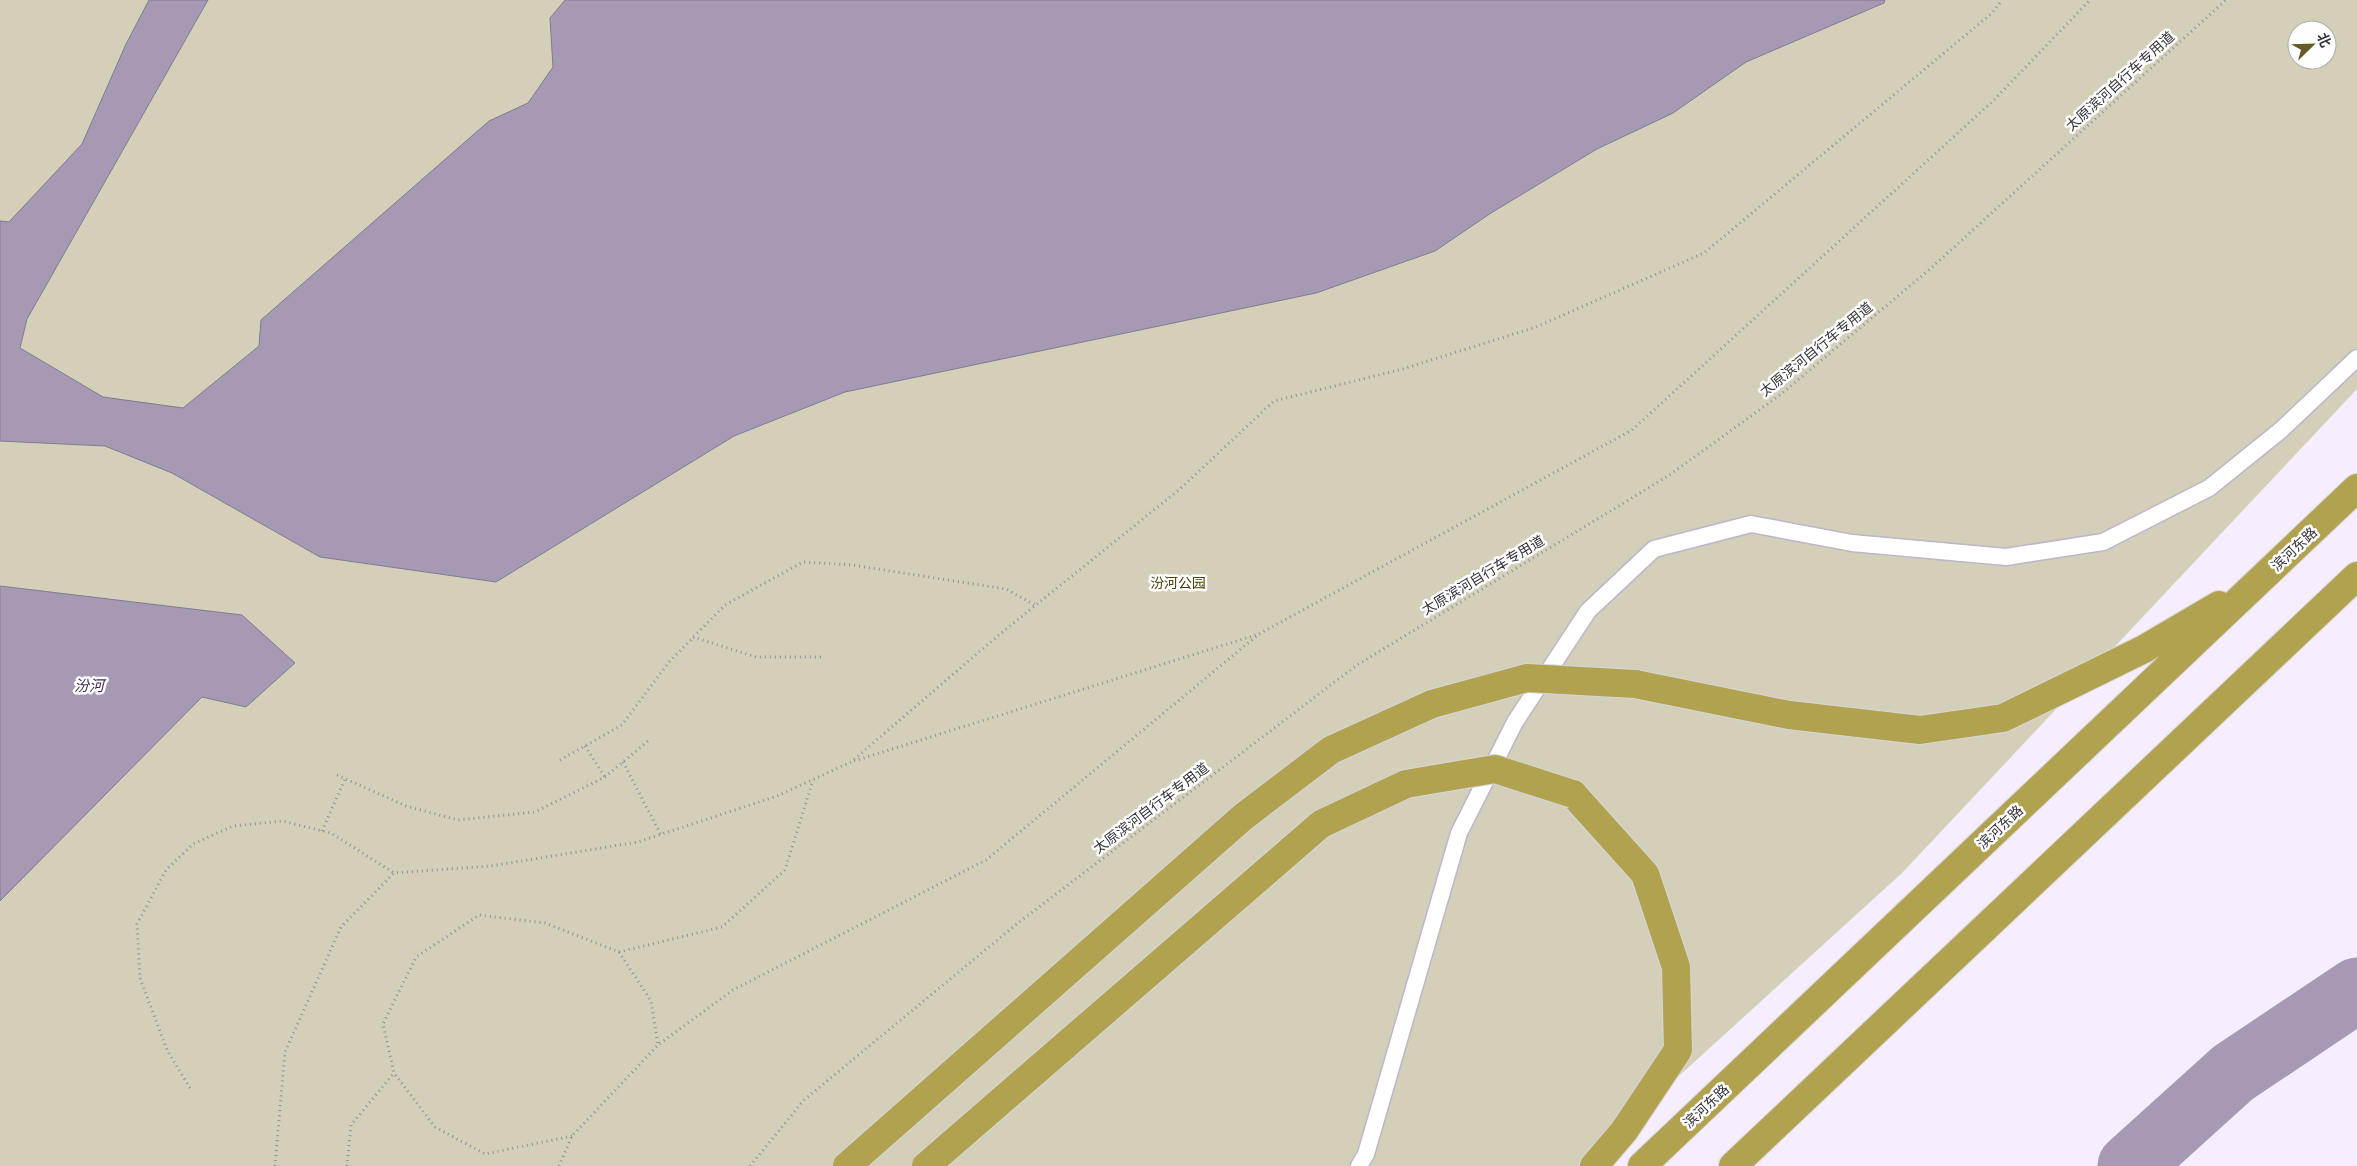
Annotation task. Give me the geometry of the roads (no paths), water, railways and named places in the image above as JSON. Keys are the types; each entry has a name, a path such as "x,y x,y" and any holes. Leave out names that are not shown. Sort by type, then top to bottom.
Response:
{"highway":[{"name":"滨河东路","path":"1642,1166 2357,488"},
{"path":"1734,1166 2357,576"},
{"path":"847,1166 1243,817 1331,750 1432,704 1527,678 1635,684 1789,715 1920,730 2003,718 2144,650 2261,580"},
{"path":"926,1166 1321,824 1406,784 1495,769 1574,794 1645,874 1676,967 1678,1050 1624,1131 1594,1166"}],"lane":[{"path":"1359,1166 1366,1154 1459,833 1515,722 1588,611 1654,549 1751,524 1852,543 2006,557 2103,542 2208,488 2281,430 2357,358"}],"water":[{"path":"149,0 208,0 27,319 20,348 103,397 183,408 259,346 261,320 489,121 528,103 553,67 550,18 565,0 1885,0 1884,3 1746,62 1673,113 1597,149 1491,213 1435,251 1316,293 845,392 734,436 496,582 320,557 172,473 105,446 0,441 0,221 9,222 82,144 126,44"},
{"name":"汾河","path":"0,586 242,615 295,663 246,707 202,697 0,901"}],"waterway":[{"path":"2130,1166 2233,1073 2357,990"}],"park label":[{"name":"汾河公园","path":"1178,583"}]}
